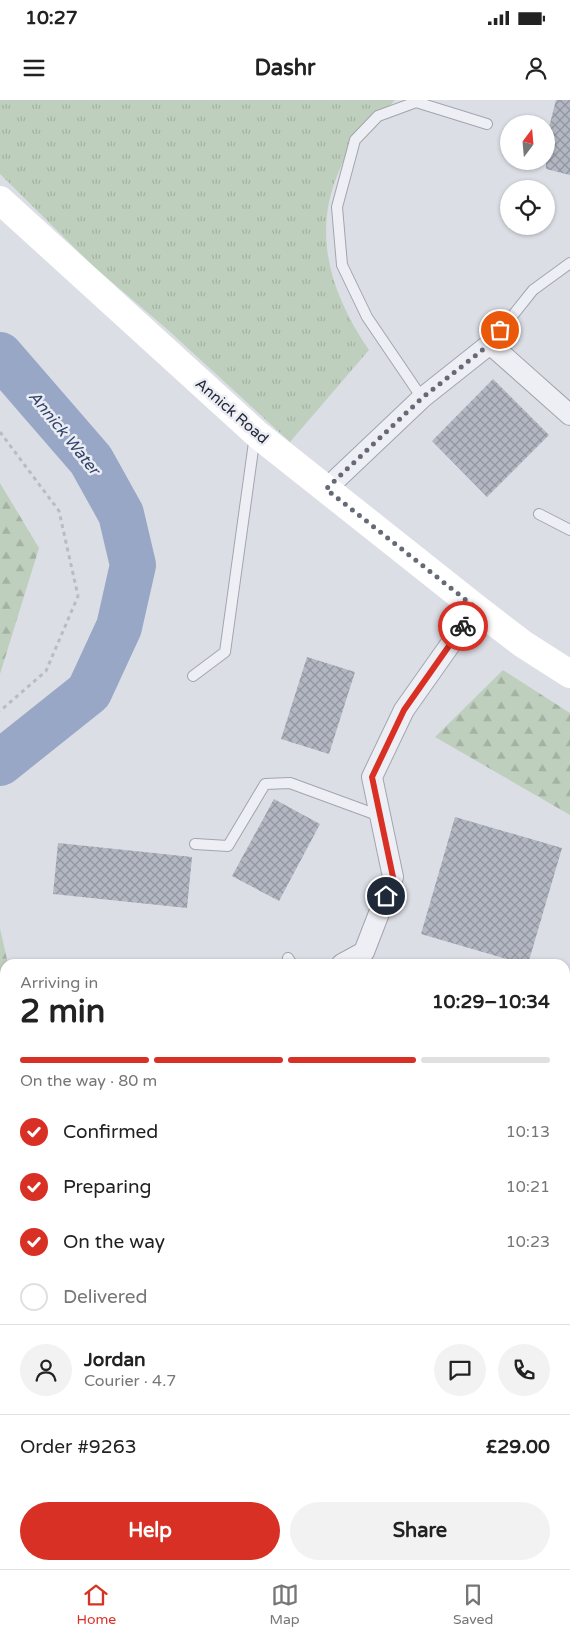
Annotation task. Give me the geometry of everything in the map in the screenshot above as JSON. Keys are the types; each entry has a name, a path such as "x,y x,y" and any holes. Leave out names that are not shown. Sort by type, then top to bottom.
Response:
{"main road":[{"name":"Annick Road","path":"0,200 255,432 476,608 523,644 570,674"}],"street":[{"path":"326,489 422,398 490,344 570,415"},
{"path":"370,958 393,877 372,777 404,710 476,608"}],"lane":[{"path":"422,398 367,317 342,265 337,207 355,140 378,116 416,102 487,124"},
{"path":"490,344 532,290 570,263"},
{"path":"193,676 225,652 255,432"},
{"path":"539,514 570,530"},
{"path":"195,844 228,846 265,784 290,784 380,816"}],"path":[{"path":"0,432 59,511 78,596 46,671 0,711"}],"green space":[{"path":"0,100 395,100 365,130 349,150 331,195 327,218 326,242 336,287 356,329 369,350 290,442 168,330 93,266 0,174"},
{"path":"0,483 39,548 0,674"},
{"path":"503,670 570,713 570,815 435,737"},
{"path":"0,928 7,959 0,959"}],"building":[{"path":"556,100 570,100 570,175 550,170 555,170 555,115 552,115"},
{"path":"493,379 549,435 487,497 432,441"},
{"path":"307,657 355,672 329,754 281,739"},
{"path":"274,799 320,824 279,901 232,876"},
{"path":"455,817 562,848 529,959 507,959 421,934"},
{"path":"58,843 192,857 187,908 53,894"}],"waterway":[{"name":"Annick Water","path":"0,355 91,460 121,514 133,565 119,627 89,692 0,763"}],"way so far":[{"path":"463,626 476,608 326,489 422,398 490,344 500,330"}],"route":[{"path":"386,896 393,877 372,777 404,710 463,626"}]}
